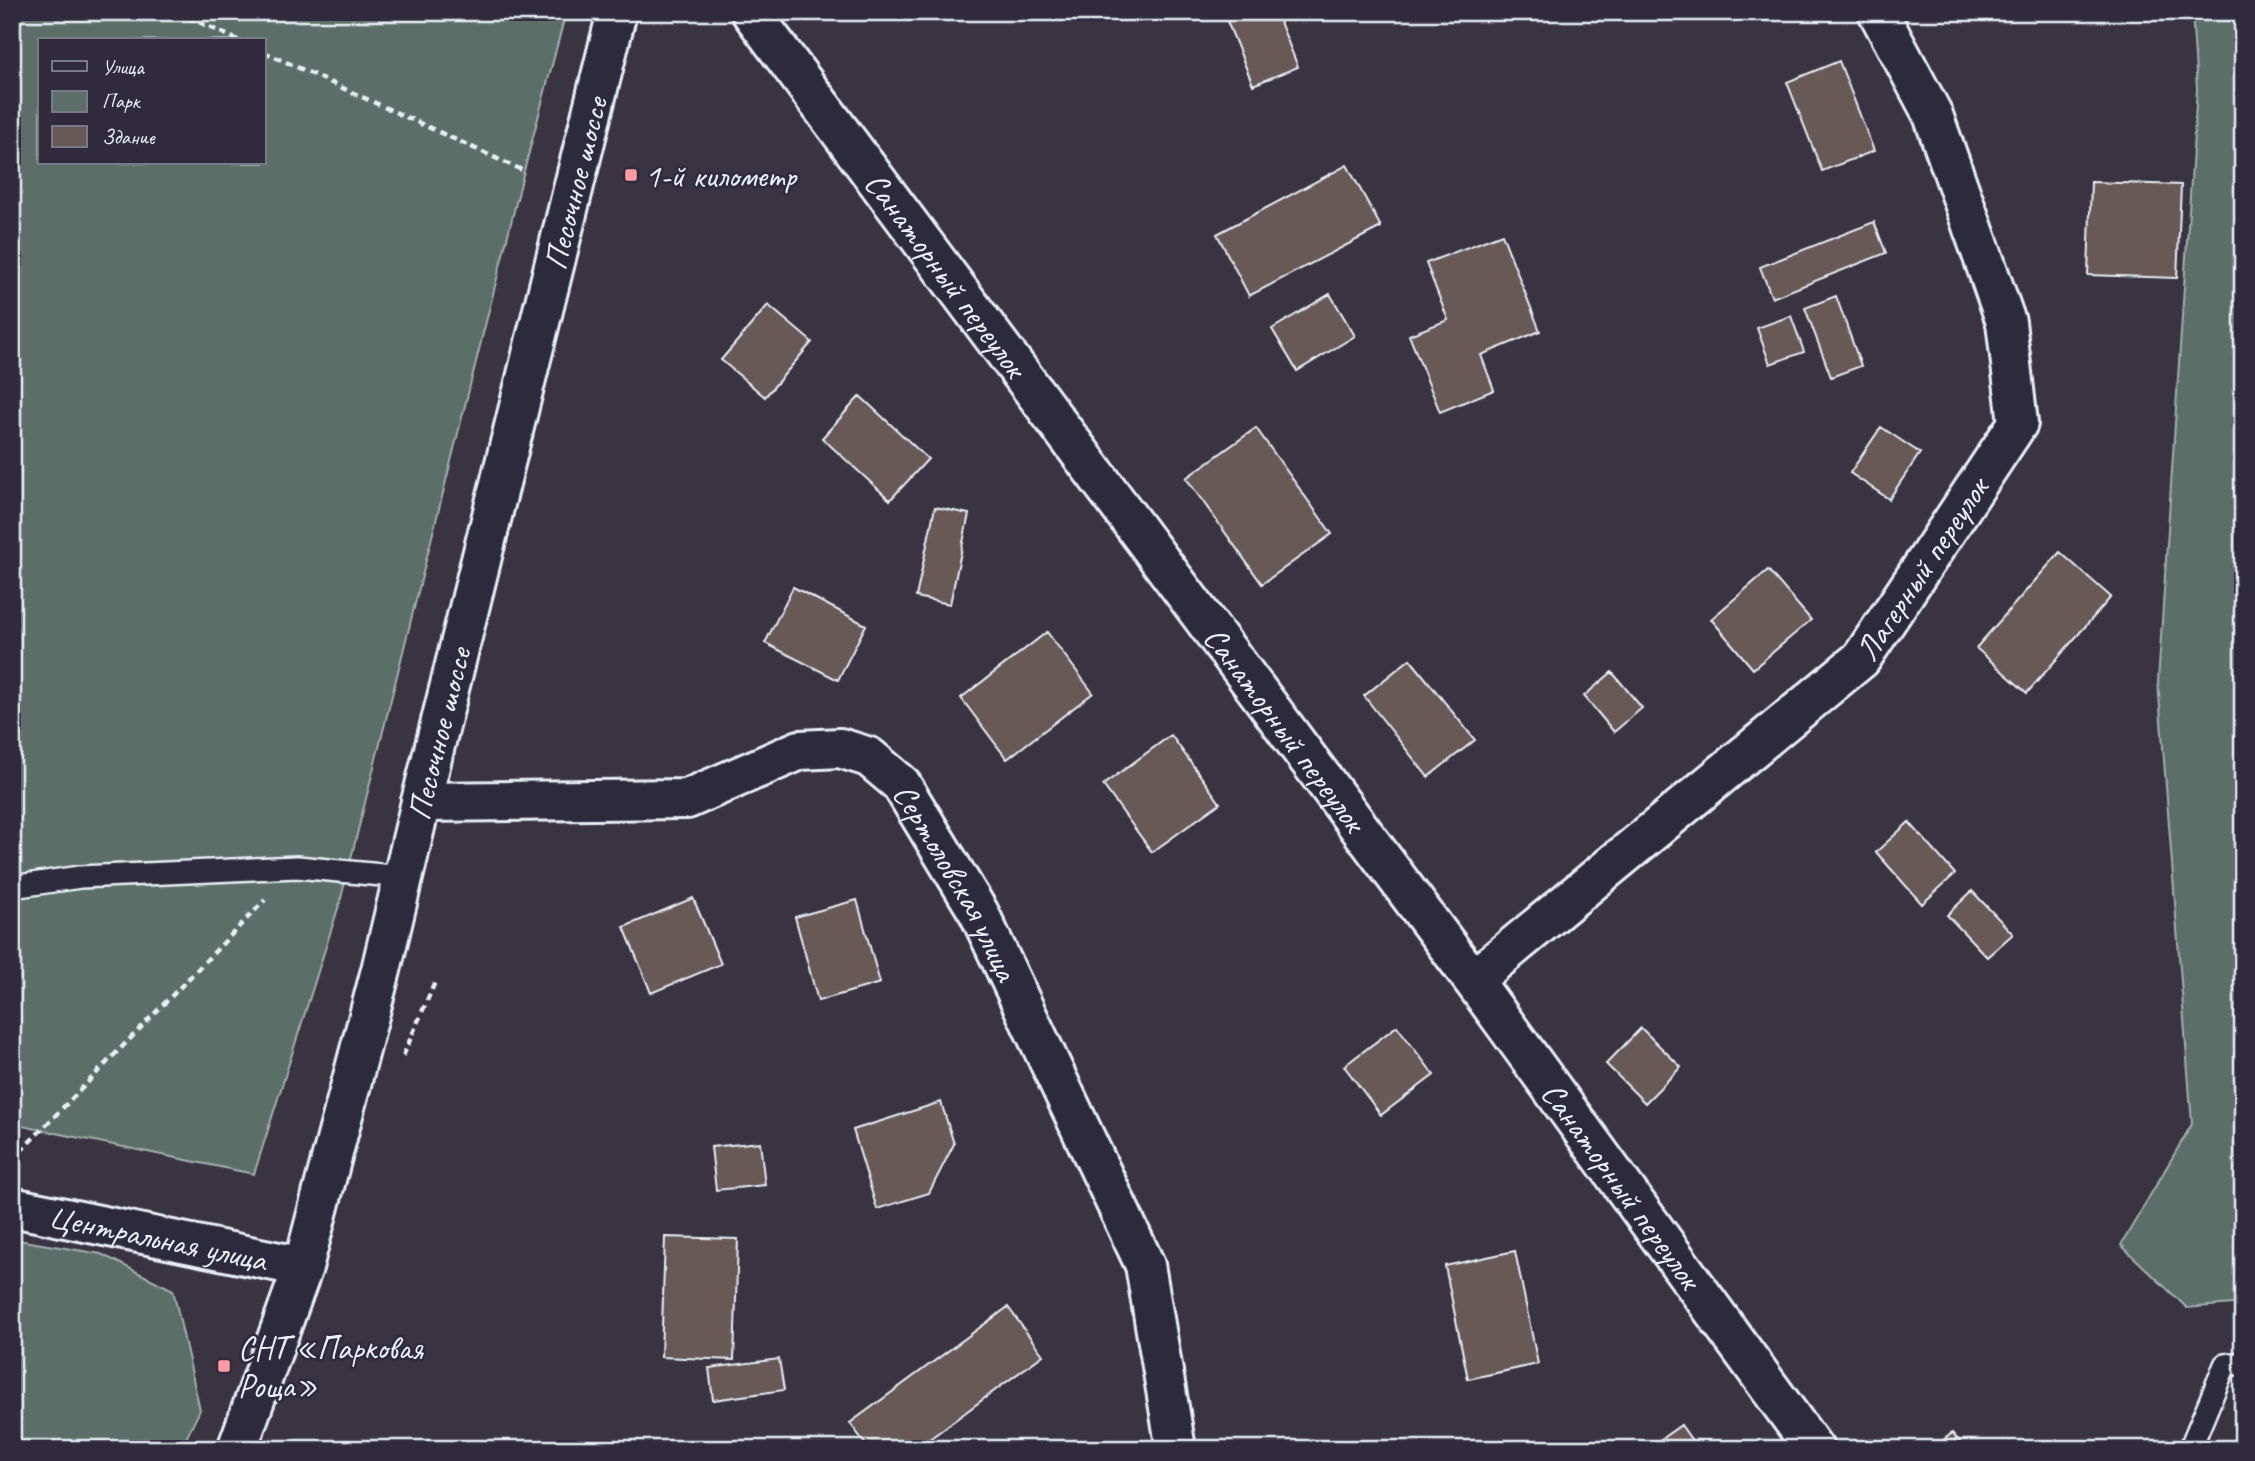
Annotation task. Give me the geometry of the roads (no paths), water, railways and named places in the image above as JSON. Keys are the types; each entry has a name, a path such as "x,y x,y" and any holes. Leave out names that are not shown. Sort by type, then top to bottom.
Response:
{"street":[{"name":"Песочное шоссе","path":"237,1449 303,1267 381,971 617,12"},
{"name":"Санаторный переулок","path":"751,12 1473,980 1814,1449"},
{"name":"Лагерный переулок","path":"1473,980 1861,659 2018,423 2006,322 1933,115 1878,12"},
{"name":"Сертоловская улица","path":"421,802 687,799 800,750 840,748 869,758 901,784 979,913 1145,1265 1176,1449"},
{"name":"Центральная улица","path":"12,1207 303,1267"}],"lane":[{"path":"12,887 80,877 297,867 403,877"},
{"path":"2190,1449 2225,1365 2243,1363"}],"place":[{"name":"1-й километр","path":"631,175"},
{"name":"СНТ «Парковая Роща»","path":"224,1366"}]}
